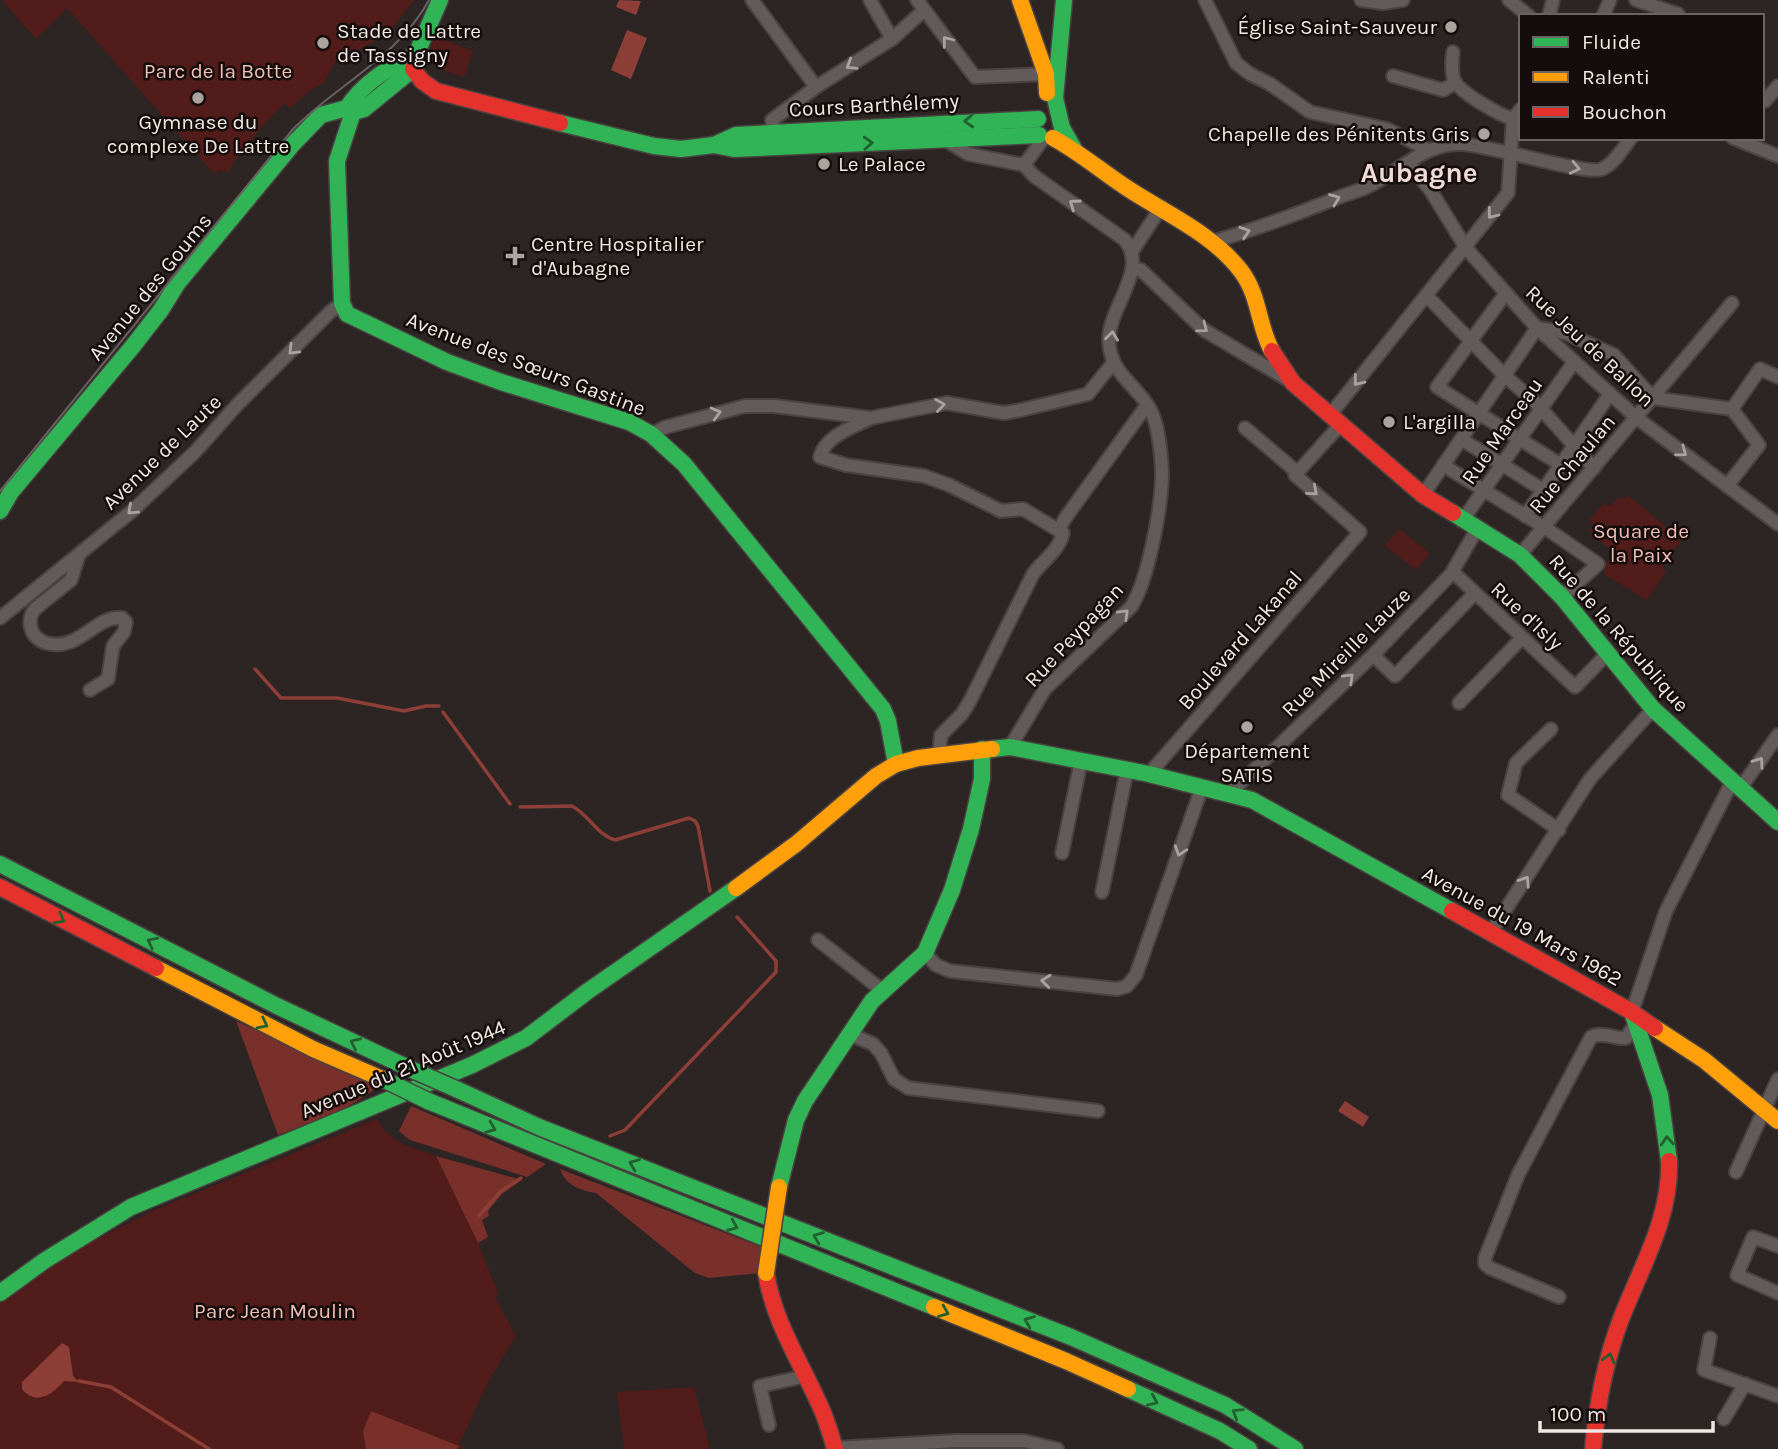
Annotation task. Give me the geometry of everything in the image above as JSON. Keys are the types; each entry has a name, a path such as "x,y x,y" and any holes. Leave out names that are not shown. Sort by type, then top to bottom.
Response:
{"main road":[{"path":"342,303 337,161 351,100 404,58 415,62 440,0"},
{"path":"1020,0 1046,74 1049,127"},
{"path":"1049,127 1055,98 1064,0"},
{"path":"1031,33 1047,38 1062,33"},
{"name":"Cours Barthélemy","path":"415,62 422,81 436,91 645,144 681,149 714,145 736,135 775,139 1049,127"},
{"name":"Avenue des Goums","path":"0,511 11,492 133,346 177,284 293,144 321,115 350,110"},
{"path":"775,139 944,139 1049,127"},
{"name":"Rue de la République","path":"1049,127 1095,167 1163,208 1212,242 1241,271 1256,296 1270,347 1293,383 1423,495 1520,555 1562,597 1653,709 1778,822"},
{"name":"Avenue des Sœurs Gastine","path":"342,303 346,314 358,321 447,362 629,422 651,434 684,464 883,709 888,721 896,764"},
{"name":"Avenue du 19 Mars 1962","path":"896,764 939,755 1010,747 1149,774 1252,800 1491,932 1704,1060 1778,1121"},
{"path":"835,1449 821,1406 781,1328 767,1289 766,1273 779,1187 796,1120 805,1101 872,1002 925,953 952,890 971,829 982,779 982,749"},
{"name":"Avenue du 21 Août 1944","path":"0,1293 44,1261 131,1207 472,1065 526,1038 588,991 764,868 796,844 854,792 896,764"},
{"path":"0,864 277,1006 417,1072 539,1127 1071,1337 1226,1405 1295,1449"},
{"path":"0,887 313,1049 428,1101 1066,1361 1220,1431 1249,1449"},
{"path":"1593,1449 1597,1403 1614,1338 1659,1233 1669,1170 1663,1111 1654,1075 1633,1019"}],"street":[{"path":"752,0 816,87"},
{"path":"870,0 892,39"},
{"path":"1205,0 1236,63 1250,74 1275,87 1310,112 1387,129 1428,150"},
{"path":"1361,0 1383,3 1403,0"},
{"path":"1509,0 1526,14"},
{"path":"1636,0 1678,14"},
{"path":"775,139 772,120 816,87 892,39 920,6 975,77 1046,74"},
{"path":"1245,428 1297,472 1426,295 1508,193 1511,183 1509,151 1517,114 1499,115 1455,83 1452,71 1453,52"},
{"path":"1393,76 1443,90 1455,83"},
{"path":"1764,101 1778,86"},
{"path":"1024,165 1049,127"},
{"path":"939,755 941,735 962,715 1033,574 1044,559 1058,549 1063,533 1023,509 1001,511 949,485 924,476 846,465 820,457 822,448 830,440 872,418 947,403 1004,413 1088,394 1113,363 1109,340 1133,269 1129,245 1034,176 1024,165 968,154 944,139"},
{"path":"1212,242 1278,222 1367,187 1428,150 1460,144 1509,151 1597,171 1612,162 1629,140"},
{"path":"1738,140 1778,156"},
{"name":"Rue Jeu de Ballon","path":"1409,163 1431,191 1466,248 1538,328 1637,418 1778,524"},
{"path":"1129,245 1163,208"},
{"path":"1133,269 1141,270 1204,330 1293,383"},
{"path":"1506,293 1437,387 1561,465"},
{"path":"1426,295 1505,376 1535,402 1594,468"},
{"name":"Avenue de Laute","path":"0,618 132,511 195,452 253,389 342,303"},
{"name":"Rue Chaulan","path":"1520,555 1732,303"},
{"path":"1423,495 1538,328 1566,333 1614,355 1653,398 1732,409 1759,445 1727,486"},
{"name":"Rue Marceau","path":"1462,521 1574,362"},
{"name":"Rue Peypagan","path":"1010,747 1045,689 1131,607 1139,595 1154,530 1162,477 1153,415 1113,363"},
{"path":"1732,409 1760,369 1778,377"},
{"path":"1525,516 1610,394"},
{"path":"1059,529 1147,405"},
{"path":"651,434 666,427 745,406 774,406 872,418"},
{"path":"1461,439 1543,490"},
{"path":"1443,465 1544,527 1598,564 1562,597"},
{"name":"Boulevard Lakanal","path":"1149,774 1360,532 1295,475 1297,472"},
{"name":"Rue Mireille Lauze","path":"1230,793 1373,655 1453,572 1477,529"},
{"path":"79,555 71,580 36,608 31,613 30,620 34,636 41,641 57,645 81,638 108,620 122,618 126,622 124,632 113,646 108,679 90,690"},
{"name":"Rue d'Isly","path":"1453,572 1575,687 1608,653"},
{"path":"1373,655 1395,676 1475,593"},
{"path":"1459,703 1522,638"},
{"path":"1491,932 1590,779 1653,709"},
{"path":"1551,730 1516,764 1508,795 1559,830"},
{"path":"1559,1297 1490,1268 1485,1264 1485,1258 1518,1175 1591,1037 1600,1034 1617,1039 1626,1038 1651,948 1666,911 1736,785 1778,735"},
{"path":"1062,853 1081,761"},
{"path":"1102,892 1127,770"},
{"path":"925,953 936,965 950,971 1117,989 1127,986 1136,975 1202,787"},
{"path":"818,940 883,991"},
{"path":"849,1034 873,1044 881,1053 894,1079 908,1088 1098,1111"},
{"path":"1736,1172 1778,1079"},
{"path":"1778,1246 1753,1237 1737,1275 1778,1292"},
{"path":"1710,1338 1704,1370 1778,1396"},
{"path":"769,1425 760,1386 806,1377"},
{"path":"1724,1419 1745,1384"},
{"path":"835,1449 956,1441 1024,1441 1057,1449"}],"green space":[{"name":"Parc de la Botte","path":"2,0 414,0 387,35 335,62 324,83 312,89 290,108 285,103 277,111 228,172 220,170 214,174 67,8 36,39"},
{"path":"434,36 473,51 464,77 440,69 432,61 430,55"},
{"name":"Square de la Paix","path":"1628,495 1682,540 1662,564 1666,572 1647,600 1604,574 1605,565 1614,553 1589,531 1593,527 1590,519 1605,503 1610,506 1620,497 1624,500"},
{"path":"1399,529 1430,553 1416,570 1385,546"},
{"name":"Parc Jean Moulin","path":"377,1119 395,1139 436,1156 478,1243 498,1293 496,1299 516,1336 488,1382 459,1445 465,1449 363,1431 366,1449 0,1449 0,1304 77,1249 157,1209"},
{"path":"694,1387 710,1449 624,1449 617,1392"}],"shaded area":[{"path":"619,0 641,1 636,15 616,7"},
{"path":"627,30 647,38 631,79 611,70"},
{"path":"236,1021 379,1087 344,1109 278,1135"},
{"path":"1345,1101 1369,1117 1363,1127 1338,1111"},
{"path":"411,1106 546,1164 527,1177 410,1140 399,1131"},
{"path":"436,1156 522,1180 502,1194 488,1211 489,1216 482,1220 488,1237 478,1243"},
{"path":"560,1169 764,1248 760,1273 709,1278 695,1273 596,1193 579,1189 566,1180"},
{"path":"62,1343 69,1347 73,1376 79,1382 64,1381 44,1397 27,1394 22,1389 22,1382"},
{"path":"371,1411 459,1446 457,1449 366,1449 363,1431"}],"waterway":[{"path":"255,669 281,698 337,698 404,711 439,706"},
{"path":"443,712 510,804"},
{"path":"520,807 572,806 603,834 615,840 689,818 698,826 710,891"},
{"path":"610,1136 625,1130 776,972 776,961 737,917"},
{"path":"479,1216 501,1191 521,1178"},
{"path":"79,1381 111,1387 209,1449"}],"tram line":[{"path":"0,491 293,129 401,38 429,0"}],"traffic: fast":[{"path":"353,112 364,109 413,69 440,0"},
{"path":"1064,0 1055,98 1062,128 1074,149"},
{"path":"347,108 378,76 417,54"},
{"path":"0,511 11,492 133,346 177,284 293,144 321,115 347,108"},
{"path":"353,112 337,161 342,303 347,314 447,362 629,422 651,434 684,464 883,709 888,721 896,764"},
{"path":"714,145 736,135 1038,119"},
{"path":"560,123 654,146 681,149 714,145 734,149 1039,135"},
{"path":"1453,513 1520,555 1562,597 1653,709 1778,822"},
{"path":"992,749 1010,747 1149,774 1252,800 1452,911"},
{"path":"779,1187 796,1120 805,1101 872,1001 925,953 952,890 971,829 982,779 982,749"},
{"path":"0,864 277,1006 417,1072"},
{"path":"0,1293 44,1261 131,1207 472,1065 526,1038 588,991 736,888"},
{"path":"1632,1012 1660,1095 1669,1161"},
{"path":"417,1072 456,1089"},
{"path":"387,1081 428,1101"},
{"path":"456,1089 539,1127 1071,1337 1225,1405 1295,1449"},
{"path":"428,1101 934,1307"},
{"path":"1128,1389 1220,1431 1249,1449"}],"traffic: slow":[{"path":"1020,0 1046,74 1047,93"},
{"path":"1053,138 1201,234 1229,257 1252,291 1272,351"},
{"path":"736,888 796,844 876,776 896,764 918,758 992,749"},
{"path":"156,968 313,1049 387,1081"},
{"path":"1655,1028 1704,1060 1778,1121"},
{"path":"766,1273 779,1187"},
{"path":"934,1307 1128,1389"}],"traffic: jam":[{"path":"413,69 422,81 436,91 560,123"},
{"path":"1272,351 1293,383 1423,495 1453,513"},
{"path":"0,887 156,968"},
{"path":"1452,911 1632,1012 1655,1028"},
{"path":"1593,1449 1606,1367 1615,1335 1660,1222 1669,1161"},
{"path":"766,1273 775,1309 823,1413 835,1449"}],"place":[{"name":"Église Saint-Sauveur","path":"1451,27"},
{"name":"Stade de Lattre de Tassigny","path":"323,43"},
{"name":"Gymnase du complexe De Lattre","path":"198,98"},
{"name":"Chapelle des Pénitents Gris","path":"1484,134"},
{"name":"Le Palace","path":"824,164"},
{"name":"Centre Hospitalier d'Aubagne","path":"515,256"},
{"name":"L'argilla","path":"1389,422"},
{"name":"Département SATIS","path":"1247,727"}],"district":[{"name":"Aubagne","path":"1419,172"}]}
